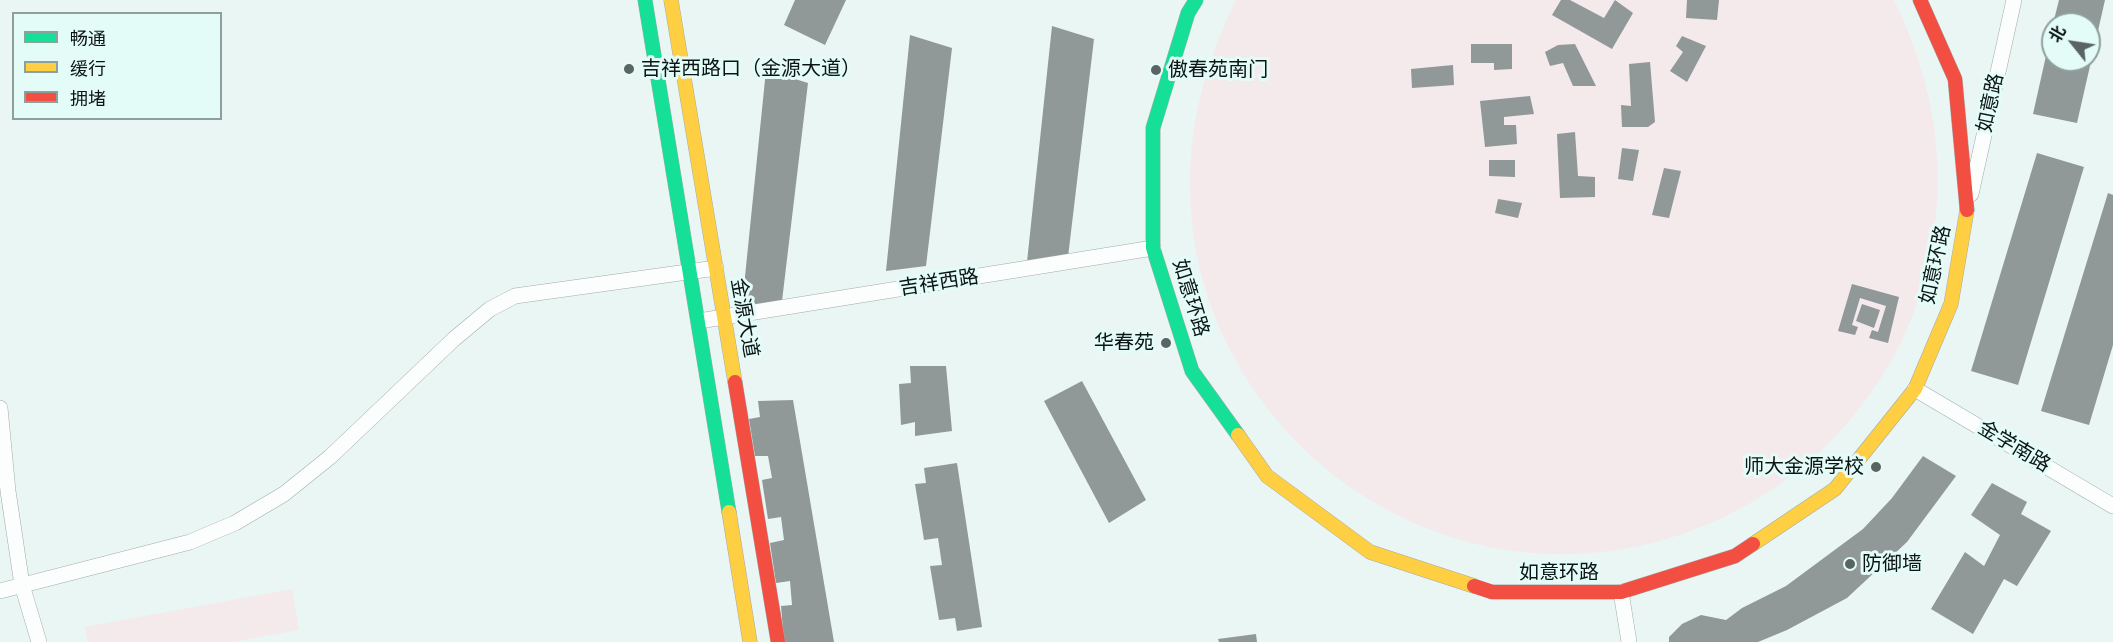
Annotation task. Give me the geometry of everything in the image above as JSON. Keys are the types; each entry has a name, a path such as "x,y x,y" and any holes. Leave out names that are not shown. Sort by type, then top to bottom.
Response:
{"street":[{"path":"645,0 750,642"},
{"name":"如意环路","path":"1196,0 1188,13 1153,128 1153,248 1192,371 1267,476 1276,483 1370,552 1492,592 1621,592 1735,556 1835,489 1915,389 1951,304 1968,206 1955,79 1920,0"},
{"name":"如意路","path":"1968,206 2013,0"},
{"name":"金源大道","path":"676,1 716,268 778,642"},
{"name":"吉祥西路","path":"699,321 1153,248"},
{"path":"0,591 190,542 235,523 284,495 330,457 454,339 490,309 515,296 716,268"},
{"name":"金学南路","path":"1915,389 2113,506"},
{"path":"0,408 8,491 22,585 39,642"},
{"path":"1621,592 1629,642"}],"shaded area":[{"path":"1236,0 1894,0 1911,39 1924,78 1937,157 1938,196 1934,236 1925,277 1912,317 1900,344 1869,396 1830,442 1808,463 1759,498 1685,533 1633,547 1579,554 1551,554 1478,544 1410,521 1349,486 1295,440 1250,384 1217,322 1196,253 1190,179 1191,155 1198,109 1209,65"},
{"path":"292,589 299,630 232,642 88,642 85,627"}],"building":[{"path":"795,0 846,0 825,45 784,25"},
{"path":"1561,0 1570,0 1604,18 1615,0 1633,13 1612,49 1552,15"},
{"path":"1687,0 1719,0 1717,20 1686,18"},
{"path":"2059,0 2105,0 2101,18 2101,12 2056,12"},
{"path":"1052,26 1094,39 1068,257 1027,262"},
{"path":"910,35 952,48 926,266 886,271"},
{"path":"1682,36 1706,46 1687,82 1670,71 1683,52 1676,46"},
{"path":"1471,44 1512,44 1512,69 1494,70 1494,63 1471,63"},
{"path":"1575,44 1596,86 1573,86 1563,63 1550,66 1545,52 1558,45"},
{"path":"1650,62 1655,122 1648,127 1622,127 1621,105 1631,106 1629,64"},
{"path":"1453,65 1454,85 1412,88 1411,69"},
{"path":"766,70 808,83 782,301 742,306"},
{"path":"2042,72 2089,72 2077,123 2033,114"},
{"path":"1530,96 1534,114 1504,117 1504,125 1516,125 1517,144 1485,147 1480,101"},
{"path":"1575,132 1578,176 1595,177 1595,197 1560,198 1557,134"},
{"path":"1622,148 1639,150 1633,181 1618,179"},
{"path":"2037,153 2084,167 2018,385 1971,371"},
{"path":"1489,160 1515,160 1515,177 1489,176"},
{"path":"1664,168 1681,171 1669,218 1652,215"},
{"path":"2108,193 2113,195 2113,345 2089,425 2041,411"},
{"path":"1498,199 1522,203 1518,218 1495,213"},
{"path":"1852,284 1899,297 1888,343 1869,338 1872,330 1878,332 1886,306 1860,298 1852,325 1858,327 1855,335 1838,331"},
{"path":"1862,304 1880,310 1874,328 1856,321"},
{"path":"910,366 946,366 952,431 915,436 915,422 901,425 899,384 911,383"},
{"path":"1082,381 1146,500 1109,523 1044,401"},
{"path":"793,400 834,642 784,642 781,606 792,605 790,581 776,583 770,543 784,540 781,517 768,519 762,480 772,478 768,456 755,456 749,419 760,417 758,401"},
{"name":"防御墙","path":"1923,456 1956,476 1907,542 1847,598 1787,630 1758,642 1669,642 1669,637 1682,624 1701,615 1726,620 1742,608 1786,586 1863,529 1892,498"},
{"path":"957,463 982,627 957,631 955,618 939,620 930,566 942,565 938,538 924,540 915,484 926,483 924,468"},
{"path":"1992,483 2027,502 2021,514 2051,531 2017,586 2004,579 1973,634 1931,609 1965,552 1984,566 2000,535 1971,515"},
{"path":"1256,634 1257,642 1219,642 1218,639"}],"traffic: fast":[{"path":"645,0 729,512"},
{"path":"1196,0 1188,13 1153,128 1153,248 1192,371 1238,435"}],"traffic: slow":[{"path":"671,0 735,382"},
{"path":"1753,544 1835,489 1915,389 1951,304 1967,210"},
{"path":"1238,435 1267,476 1370,552 1474,586"},
{"path":"729,512 750,642"}],"traffic: jam":[{"path":"1920,0 1955,79 1967,210"},
{"path":"735,382 778,642"},
{"path":"1474,586 1492,592 1621,592 1735,556 1753,544"}],"place":[{"name":"吉祥西路口（金源大道）","path":"629,69"},
{"name":"傲春苑南门","path":"1156,70"},
{"name":"华春苑","path":"1166,343"},
{"name":"师大金源学校","path":"1876,467"},
{"name":"防御墙","path":"1850,564"}]}
